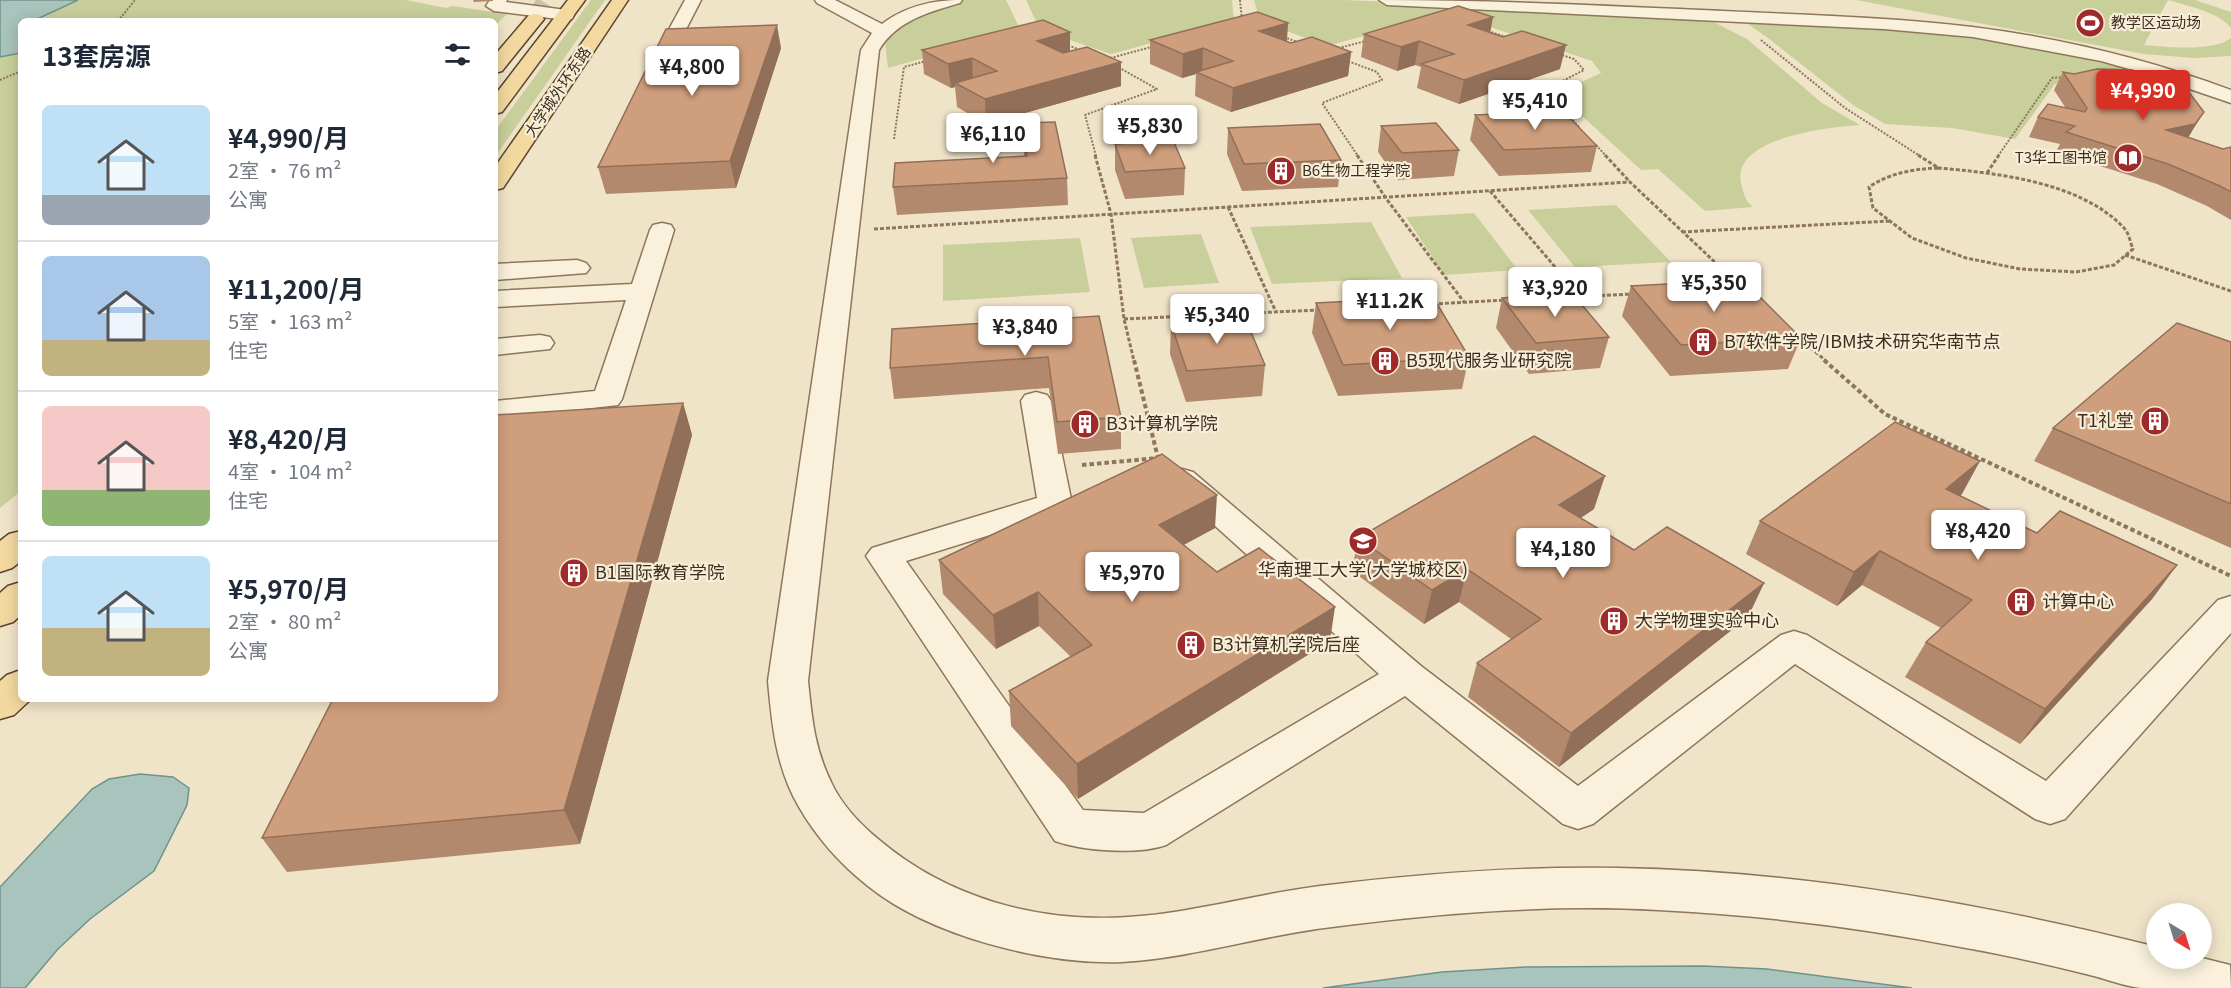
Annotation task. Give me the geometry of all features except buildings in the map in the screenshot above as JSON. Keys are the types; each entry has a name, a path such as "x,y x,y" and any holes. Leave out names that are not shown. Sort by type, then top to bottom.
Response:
{"main road":[{"name":"大学城外环东路","path":"498,179 620,0"},
{"path":"498,104 572,7"},
{"path":"498,63 535,19"},
{"path":"0,560 18,545"},
{"path":"0,613 18,598"},
{"path":"0,704 18,688"}],"lane":[{"path":"499,0 494,6 572,7"},
{"path":"676,33 693,0"},
{"path":"823,0 883,32"},
{"path":"954,0 906,17 883,32 873,44 869,57 788,699 791,734 809,789 840,835 864,858 929,901 977,921 1059,938 1105,940 1151,938 1263,915 1412,896 1565,889 1650,889 1744,896 1920,918 2091,953 2230,988"},
{"path":"1387,0 1918,26 1998,36 2126,63 2231,98"},
{"path":"1699,0 1721,16"},
{"path":"498,410 607,399 662,230"},
{"path":"498,272 577,268"},
{"path":"498,299 642,291"},
{"path":"498,347 540,343"},
{"path":"1036,401 1055,504 884,556 1071,828 1150,832 1407,675"},
{"path":"1158,458 1407,675 1578,811 1794,645 2050,806 2231,609"}],"path":[{"path":"120,18 135,0"},
{"path":"1240,0 1242,22"},
{"path":"1480,28 1511,38"},
{"path":"1755,36 1845,108 1938,168"},
{"path":"1284,37 1304,44"},
{"path":"1325,52 1370,39"},
{"path":"1064,44 1084,52"},
{"path":"1049,468 1158,458 1124,319 1111,214 1084,115 1157,90 1105,60 1162,44"},
{"path":"1553,52 1574,59 1584,70 1545,90 1584,132"},
{"path":"1335,56 1377,72 1382,80 1323,103 1384,197 1464,302"},
{"path":"894,139 904,67 936,58"},
{"path":"0,80 18,72"},
{"path":"1986,173 2052,78 2064,77"},
{"path":"1592,140 1630,182 1743,288 1731,289"},
{"path":"1938,168 1986,173 2019,178 2066,193 2102,210 2126,229 2133,249 2114,266 2076,272 2020,269 1966,258 1912,237 1873,208 1869,187 1882,177 1909,170 1938,168"},
{"path":"870,229 1630,182"},
{"path":"1490,191 1580,296"},
{"path":"1228,207 1276,312"},
{"path":"1682,232 1890,221"},
{"path":"2125,255 2231,291"},
{"path":"1568,297 1638,293"},
{"path":"1429,304 1510,300"},
{"path":"1124,319 1323,309"},
{"path":"1796,335 1885,414 2231,576"}],"green space":[{"path":"0,0 406,0 446,8 452,6 507,14 498,23 498,18 18,18 18,493 0,508"},
{"path":"591,0 605,0 498,153 498,127"},
{"path":"958,0 1006,0 1021,31 888,68 884,33 918,13"},
{"path":"1026,0 1232,0 1234,21 1111,54 1040,30"},
{"path":"1254,0 1344,0 1442,4 1441,15 1327,46 1260,21"},
{"name":"教学区运动场","path":"1856,0 2168,0 2144,45 2202,47 2231,38 2231,56 2194,58 2144,54"},
{"path":"2168,0 2195,0 2231,12 2231,28 2211,14"},
{"path":"1466,6 1706,18 1747,39 1822,103 1860,125 1807,132 1767,145 1751,155 1742,167 1741,183 1748,202 1753,207 1705,211 1658,169 1641,170 1557,93 1601,73 1592,61 1460,17"},
{"path":"1742,20 1958,31 2121,63 2120,77 2075,77 2055,84 2015,139 1952,128 1885,124 1853,105"},
{"path":"1616,205 1671,262 1575,267 1528,210"},
{"path":"1474,213 1518,270 1444,275 1406,217"},
{"path":"1371,222 1402,278 1272,284 1250,227"},
{"path":"1201,234 1219,283 1144,288 1131,238"},
{"path":"1080,238 1090,292 943,301 943,245"}],"water":[{"path":"0,0 78,0 39,18 18,18 18,54 0,57"},
{"path":"140,774 173,777 189,788 187,805 154,871 90,919 58,949 25,988 0,988 0,887 92,789 109,779"},
{"path":"1703,966 1767,969 1912,988 1323,988 1442,972 1525,967"}],"tunnel":[{"path":"535,19 547,0"}],"place":[{"name":"教学区运动场","path":"2090,23"},
{"name":"T3华工图书馆","path":"2128,158"},
{"name":"B6生物工程学院","path":"1281,171"},
{"name":"B7软件学院/IBM技术研究华南节点","path":"1703,342"},
{"name":"B5现代服务业研究院","path":"1385,361"},
{"name":"T1礼堂","path":"2155,421"},
{"name":"B3计算机学院","path":"1085,424"},
{"name":"华南理工大学(大学城校区)","path":"1363,541"},
{"name":"B1国际教育学院","path":"574,573"},
{"name":"计算中心","path":"2021,602"},
{"name":"大学物理实验中心","path":"1614,621"},
{"name":"B3计算机学院后座","path":"1191,645"}]}
